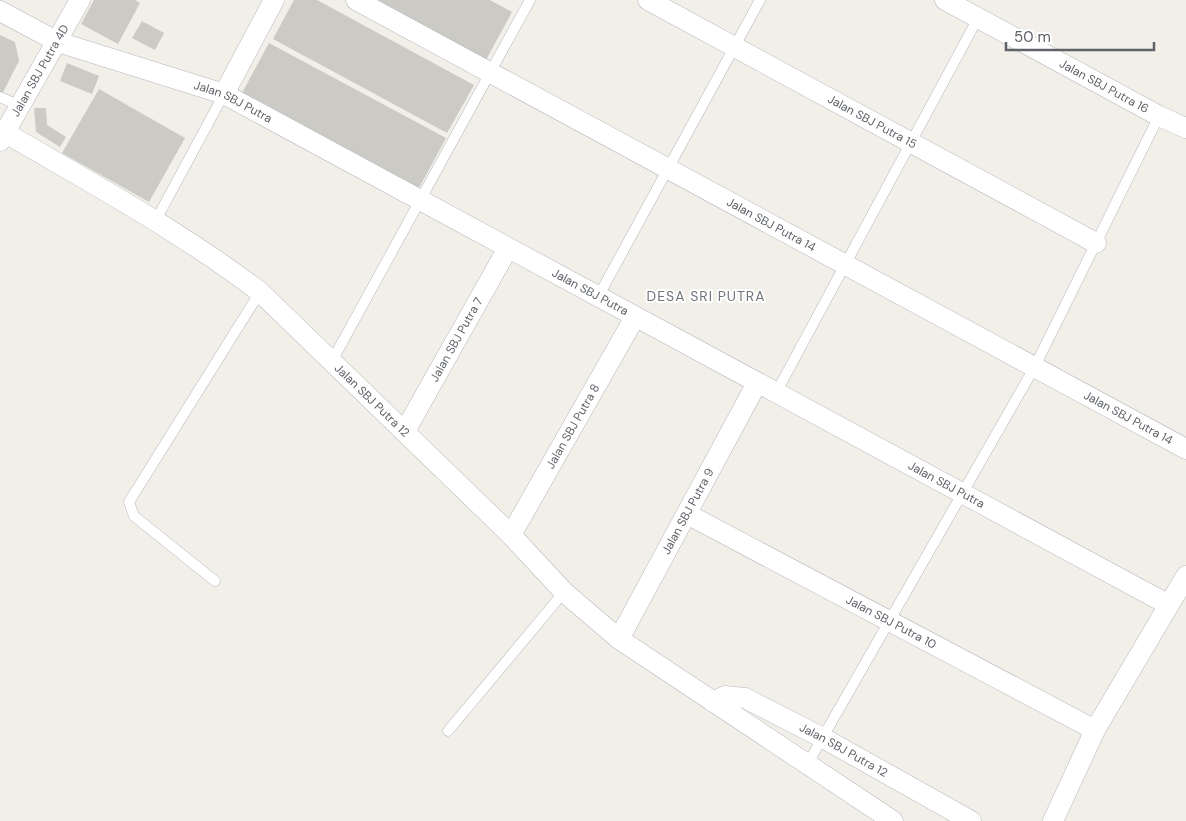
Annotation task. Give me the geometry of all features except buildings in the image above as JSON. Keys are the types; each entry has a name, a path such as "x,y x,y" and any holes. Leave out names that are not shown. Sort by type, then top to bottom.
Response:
{"street":[{"name":"Jalan SBJ Putra 4D","path":"2,137 58,42 80,0"},
{"path":"224,94 274,0"},
{"name":"Jalan SBJ Putra 14","path":"356,0 1186,449"},
{"name":"Jalan SBJ Putra 15","path":"648,0 1096,243"},
{"name":"Jalan SBJ Putra 16","path":"946,0 1159,116 1186,128"},
{"name":"Jalan SBJ Putra","path":"0,11 58,42 224,94 1169,605"},
{"name":"Jalan SBJ Putra 12","path":"2,137 156,220 217,259 260,292 511,535 564,592 618,640 893,821"},
{"name":"Jalan SBJ Putra 7","path":"404,431 508,248"},
{"name":"Jalan SBJ Putra 8","path":"511,535 635,317"},
{"name":"Jalan SBJ Putra 9","path":"618,640 757,383"},
{"name":"Jalan SBJ Putra 10","path":"687,514 1095,730"},
{"path":"1053,821 1095,730 1186,576"},
{"name":"Jalan SBJ Putra 12","path":"713,702 725,696 745,698 823,738 971,821"}],"lane":[{"path":"332,361 530,0"},
{"path":"598,297 760,0"},
{"path":"776,393 978,18"},
{"path":"156,220 224,94"},
{"path":"0,98 20,106"},
{"path":"808,766 1034,368 1159,116"},
{"path":"215,581 134,516 129,502 260,292"},
{"path":"448,731 564,592"}],"district":[{"name":"DESA SRI PUTRA","path":"706,296"}]}
